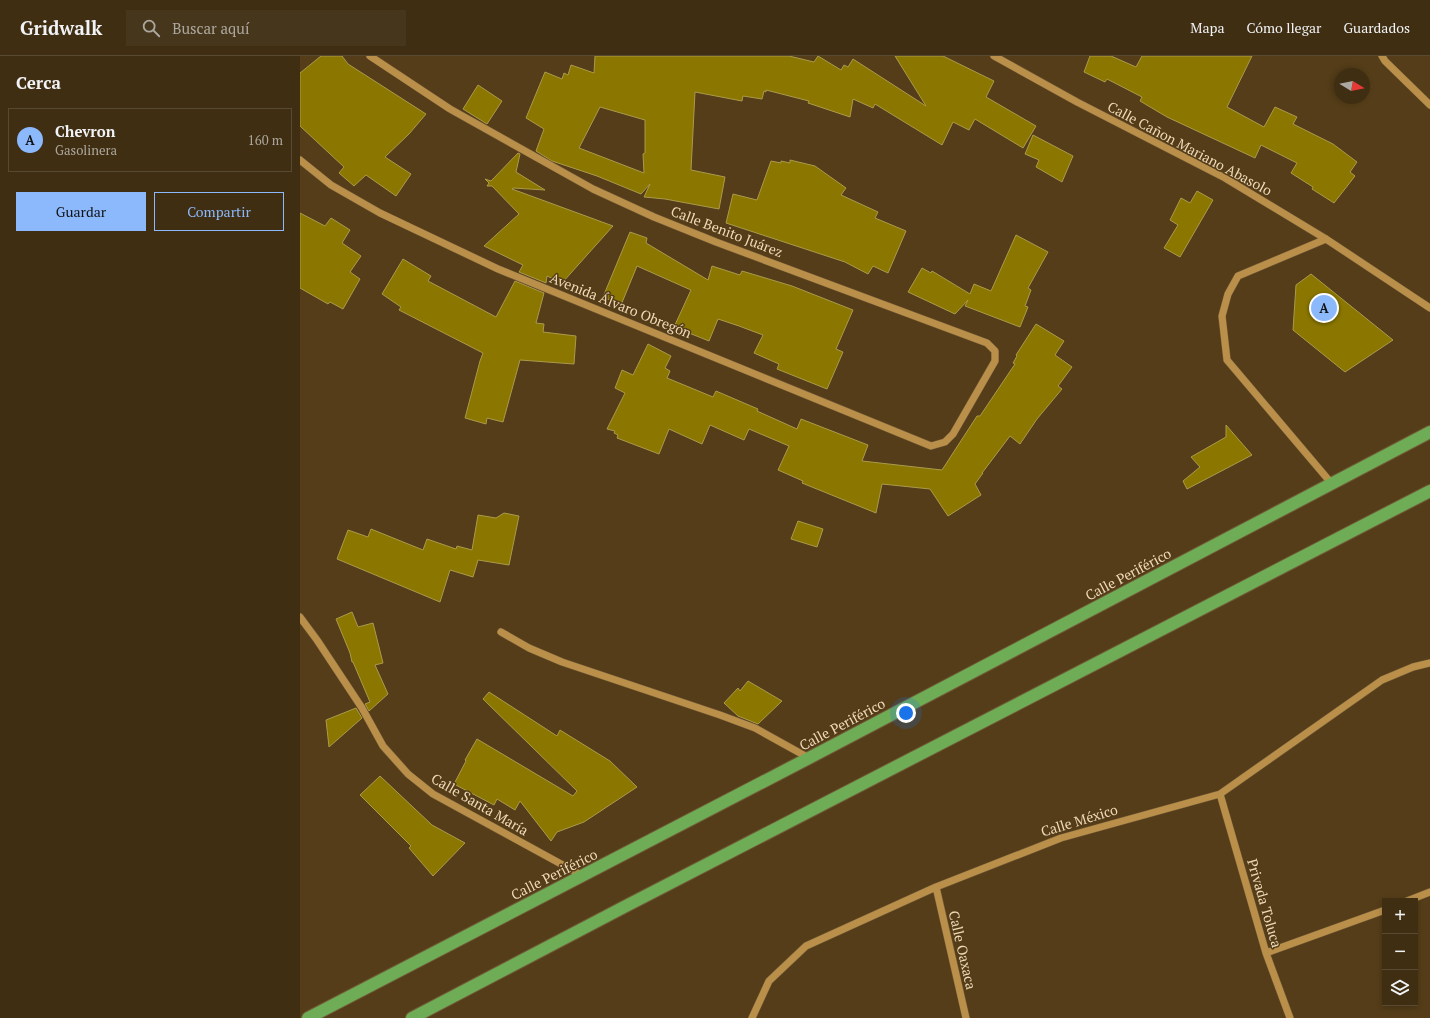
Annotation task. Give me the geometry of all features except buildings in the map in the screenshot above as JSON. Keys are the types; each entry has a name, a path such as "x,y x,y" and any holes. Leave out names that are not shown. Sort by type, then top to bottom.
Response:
{"highway":[{"name":"Calle Periférico","path":"308,1018 810,758 1430,432"},
{"path":"412,1018 1430,491"}],"street":[{"name":"Calle Benito Juárez","path":"370,56 450,109 592,190 716,242 987,343 995,351 995,361 953,434 945,442"},
{"name":"Calle Cañon Mariano Abasolo","path":"994,56 1076,102 1225,178 1326,239 1430,308"},
{"path":"1375,56 1383,58 1430,106"},
{"name":"Avenida Álvaro Obregón","path":"300,160 331,185 380,213 498,269 931,446 945,442"},
{"path":"1326,239 1238,276 1228,294 1222,316 1227,360 1332,484"},
{"name":"Calle Santa María","path":"300,617 362,708 383,746 408,774 434,794 583,876"},
{"path":"501,632 529,648 562,662 755,728 810,758"},
{"name":"Calle México","path":"752,1018 769,981 806,946 936,887 1061,838 1220,794 1382,680 1413,667 1430,663"},
{"name":"Privada Toluca","path":"1220,794 1266,953 1290,1018"},
{"name":"Calle Oaxaca","path":"936,887 966,1018"},
{"path":"1415,898 1430,892"},
{"path":"1266,953 1382,911"}],"place":[{"name":"Chevron","path":"1324,308"}]}
